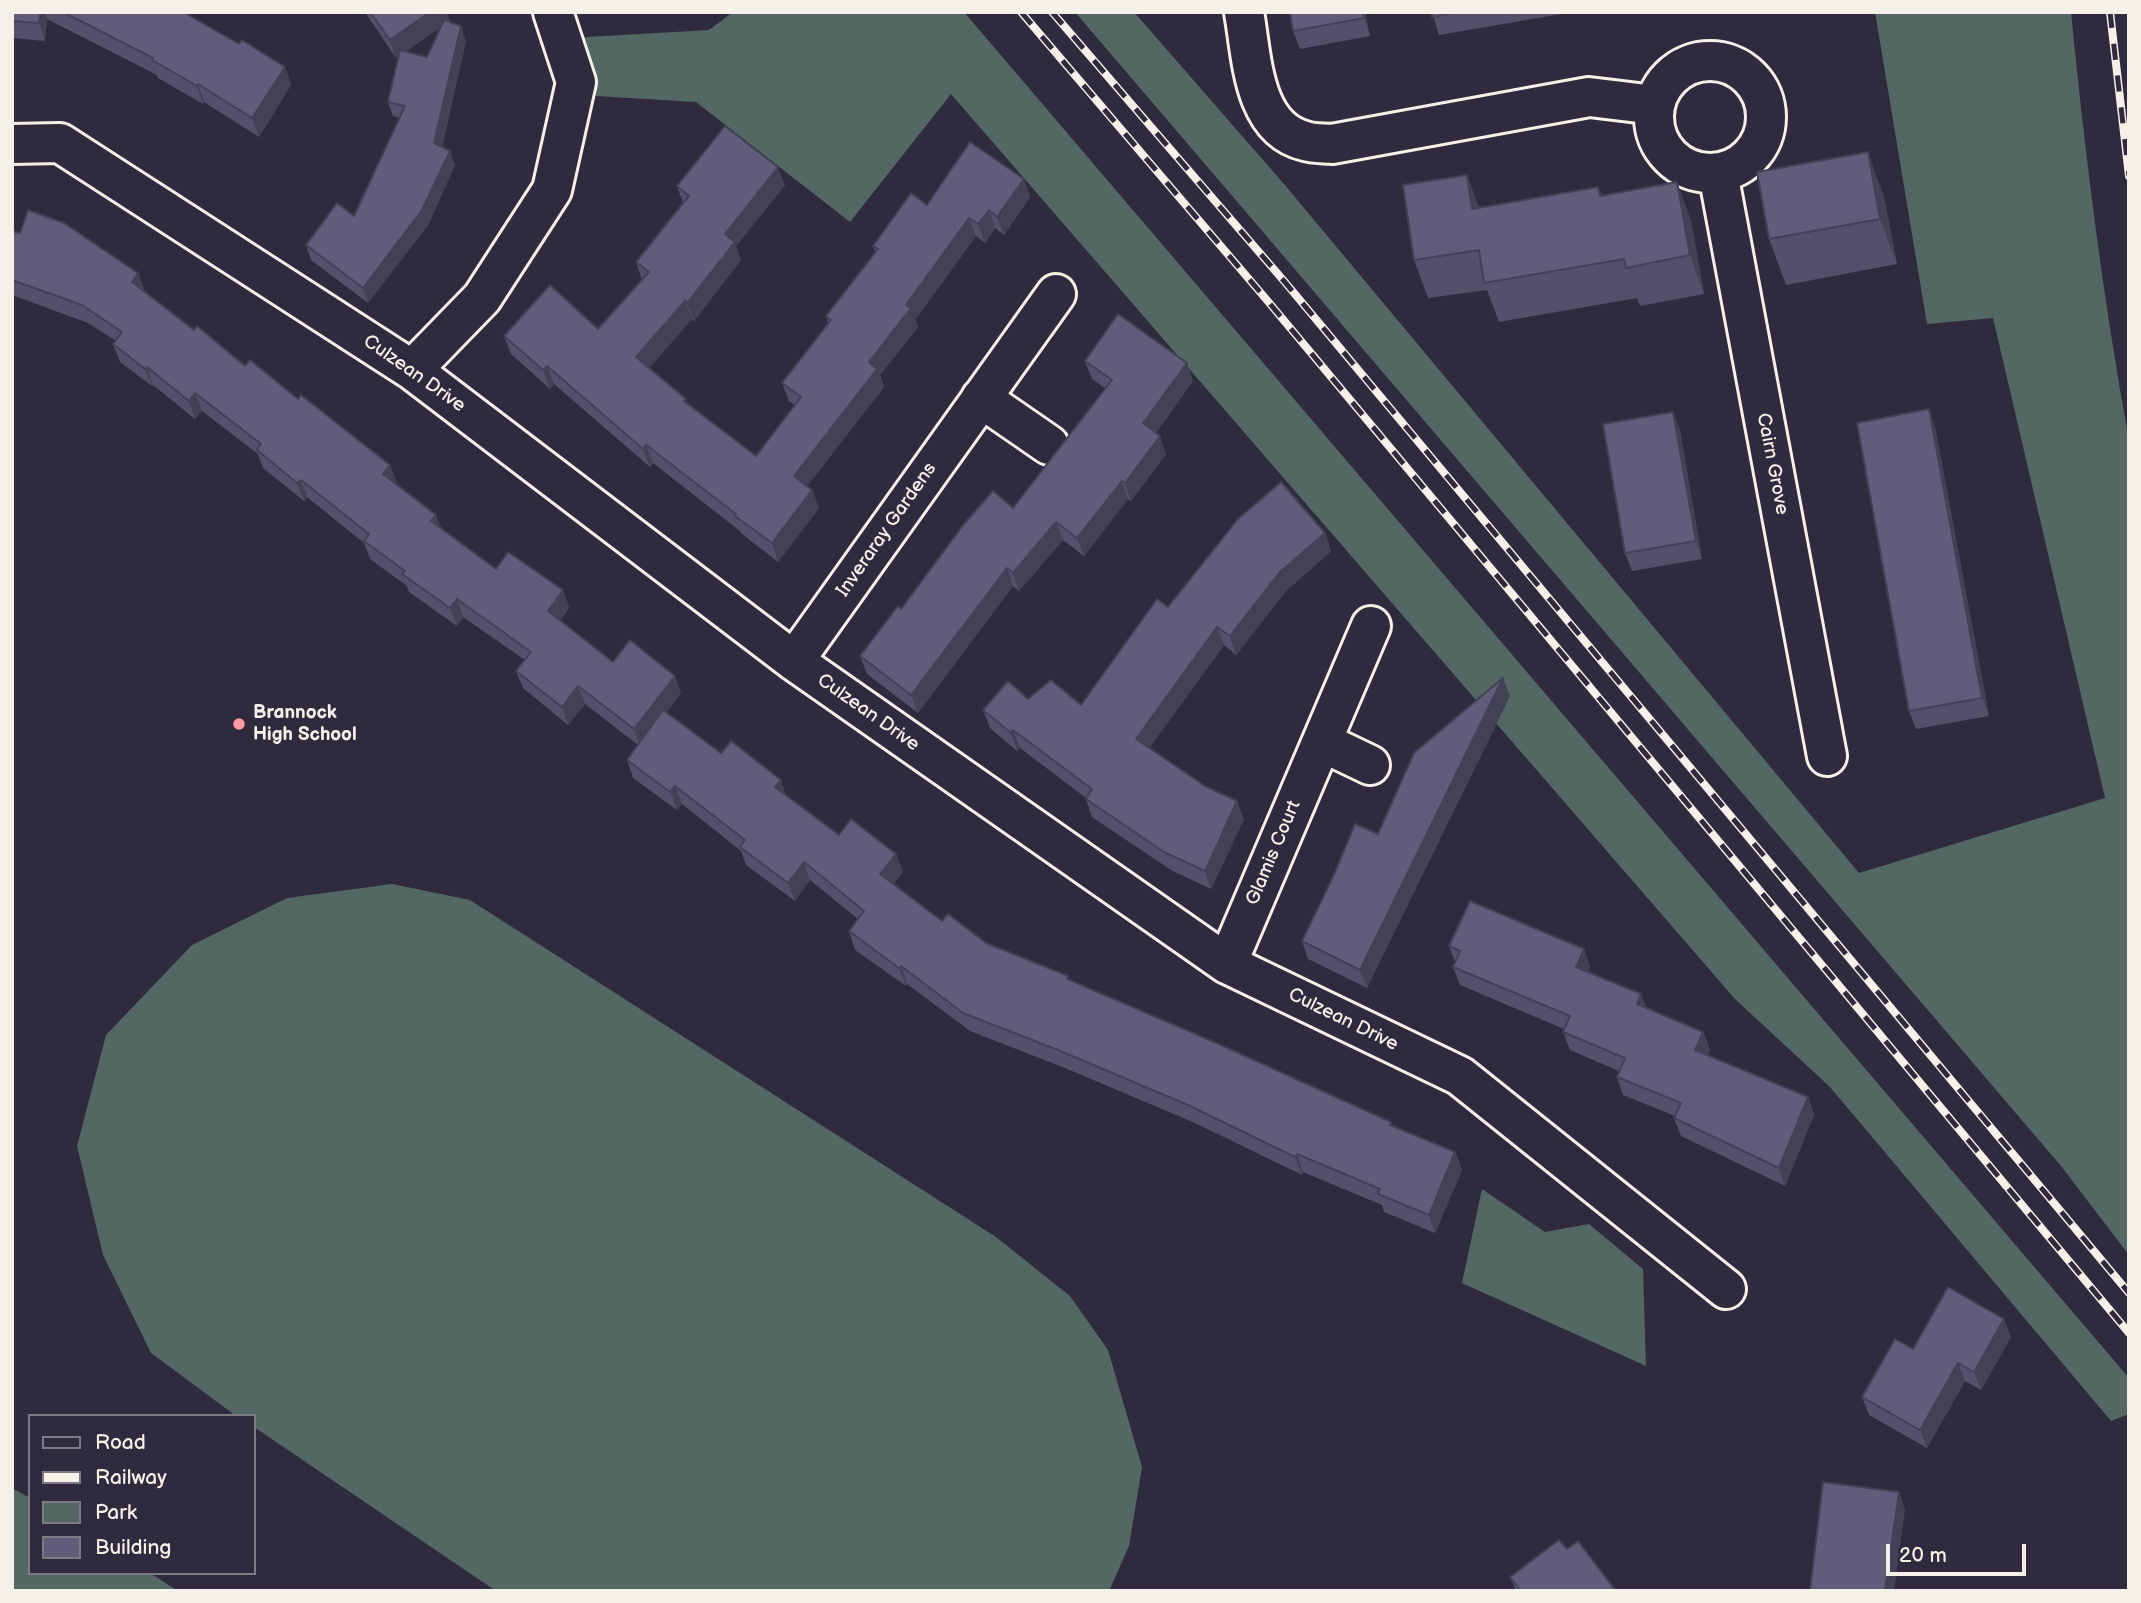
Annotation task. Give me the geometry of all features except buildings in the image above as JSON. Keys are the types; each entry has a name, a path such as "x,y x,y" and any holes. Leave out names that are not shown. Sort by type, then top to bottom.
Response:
{"street":[{"path":"412,369 482,298 552,190 576,82 554,12"},
{"path":"1244,12 1258,91 1269,113 1283,131 1304,141 1332,144 1589,97 1655,105"},
{"path":"1710,61 1728,64 1745,73 1758,88 1765,106 1765,125 1760,142 1750,157 1735,168 1718,173 1700,172 1683,166 1668,156 1658,140 1654,123 1655,105 1661,88 1674,74 1691,64 1710,61"},
{"name":"Culzean Drive","path":"12,145 60,143 412,369 794,661 1227,964 1460,1076 1726,1289"},
{"name":"Cairn Grove","path":"1718,173 1827,756"},
{"name":"Inveraray Gardens","path":"794,661 1056,295"},
{"path":"981,398 1049,445"},
{"name":"Glamis Court","path":"1227,964 1371,626"},
{"path":"1322,743 1370,765"}],"green space":[{"path":"733,12 964,12 2129,1378 2129,1414 2111,1421 1830,1087 1735,999 951,94 850,222 696,102 580,95 570,38 709,30"},
{"path":"1075,12 1134,12 1284,184 1859,873 2105,798 1993,318 1927,324 1875,12 2071,12 2096,227 2129,440 2129,1255 2061,1166"},
{"path":"392,884 470,900 996,1237 1070,1296 1108,1350 1142,1467 1129,1546 1109,1591 496,1591 256,1428 256,1414 233,1414 151,1353 103,1255 77,1146 106,1035 192,945 287,898"},
{"path":"1482,1189 1545,1232 1589,1224 1643,1269 1646,1366 1462,1283"},
{"path":"12,1488 28,1497 28,1575 153,1575 178,1591 12,1591"}],"railway":[{"path":"1021,12 1266,299 2129,1333"},
{"path":"1052,12 1284,281 2129,1293"},
{"path":"2110,12 2129,176"}],"place":[{"name":"Brannock High School","path":"239,724"}]}
